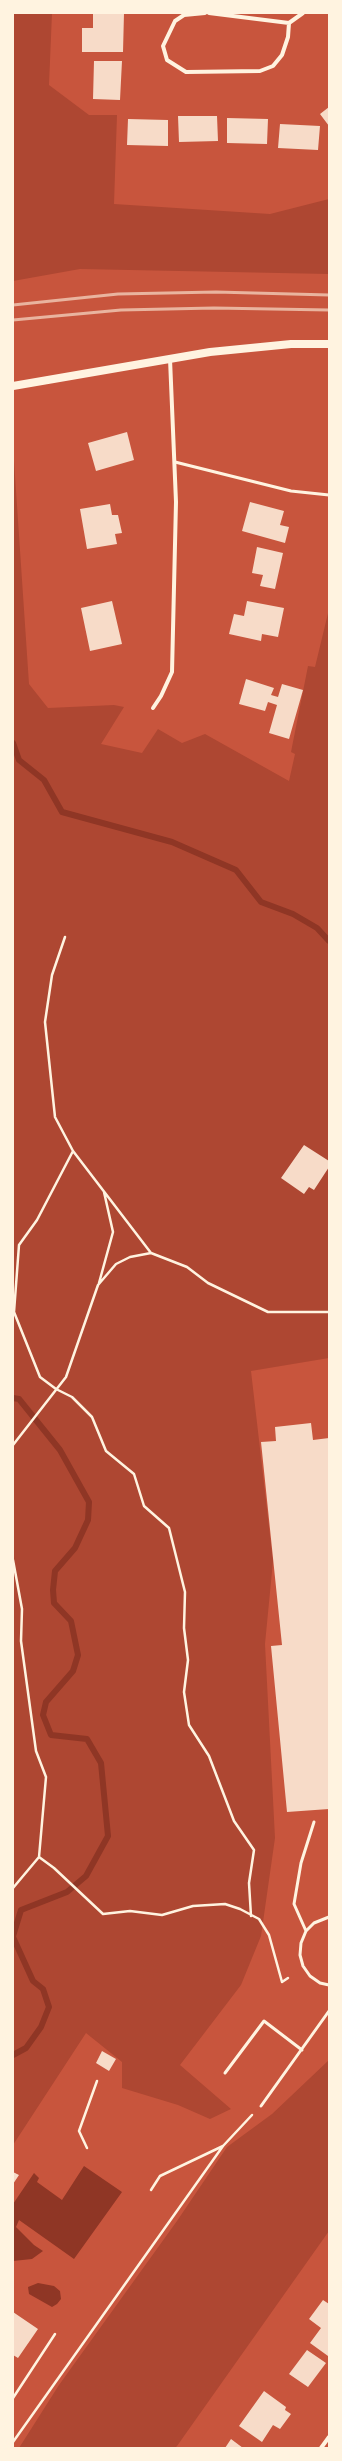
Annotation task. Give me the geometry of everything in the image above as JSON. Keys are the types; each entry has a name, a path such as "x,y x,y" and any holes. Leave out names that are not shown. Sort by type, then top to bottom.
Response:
{"main road":[{"path":"13,386 170,358 291,344 329,344"}],"street":[{"path":"205,13 184,15 175,21 163,46 167,60 186,72 260,71 273,66 282,56 288,37 289,23"},
{"path":"209,13 289,23 303,13"},
{"path":"153,708 161,696 172,672 175,462 170,358"},
{"path":"321,2448 329,2437"}],"lane":[{"path":"175,462 291,491 329,495"},
{"path":"306,1931 294,1904 301,1864 314,1822"},
{"path":"329,1917 314,1923 306,1931 301,1943 300,1955 303,1966 310,1976 320,1983 329,1985"},
{"path":"261,2106 329,2011"},
{"path":"225,2073 264,2021 302,2050"}],"path":[{"path":"65,937 52,975 45,1022 55,1117 73,1151 151,1253 187,1267 208,1283 268,1312 329,1312"},
{"path":"73,1151 37,1220 18,1245 14,1312 40,1377 56,1389 72,1397 92,1417 106,1451 134,1474 144,1506 169,1528 185,1592 184,1628 188,1660 184,1692 189,1725 209,1756 234,1821 254,1850 249,1883 251,1916"},
{"path":"14,1444 66,1377 98,1285 113,1232 104,1191"},
{"path":"98,1285 116,1264 130,1257 151,1253"},
{"path":"13,1560 22,1610 20,1641 36,1751 46,1777 39,1857 13,1888"},
{"path":"39,1857 54,1868 103,1914 130,1911 162,1915 193,1906 225,1904 259,1919 269,1935 282,1982 288,1978"},
{"path":"87,2148 79,2131 97,2081"},
{"path":"13,2442 223,2146 246,2121"},
{"path":"150,2190 160,2176 223,2146"},
{"path":"13,2398 55,2334"}],"shaded area":[{"path":"13,13 52,13 49,85 89,115 117,115 114,204 270,214 329,199 329,274 80,269 13,281"},
{"path":"13,446 29,684 48,708 114,705 124,707 101,744 142,753 158,729 182,743 205,734 289,781 295,754 291,752 308,666 315,667 329,609 329,1358 251,1371 273,1561 265,1644 275,1838 261,1936 241,1985 180,2065 231,2109 210,2119 178,2105 122,2088 122,2062 86,2033 13,2145"},
{"path":"329,2060 329,2231 177,2446 175,2448 19,2448 59,2385 177,2221 227,2147 272,2114"},
{"path":"84,2166 122,2192 74,2259 19,2220 16,2227 34,2245 43,2251 32,2259 13,2261 13,2204 34,2173 39,2178 37,2182 62,2200"},
{"path":"38,2283 54,2286 60,2291 61,2299 57,2304 52,2307 29,2294 28,2287"}],"building":[{"path":"93,13 124,13 123,52 82,52 82,28 93,28"},
{"path":"94,61 122,61 120,100 93,99"},
{"path":"329,107 329,126 320,114"},
{"path":"178,116 217,116 218,141 179,142"},
{"path":"227,118 268,119 267,144 227,143"},
{"path":"128,119 168,120 168,146 127,145"},
{"path":"280,124 320,126 318,150 278,148"},
{"path":"127,432 134,460 96,471 88,443"},
{"path":"250,502 284,511 280,525 289,527 285,543 242,531"},
{"path":"110,504 112,515 118,515 122,533 115,534 117,544 87,549 80,509"},
{"path":"257,547 283,553 275,589 260,586 263,575 252,573"},
{"path":"112,601 122,644 90,651 81,608"},
{"path":"247,601 284,608 278,637 262,634 261,641 229,634 234,614 244,616"},
{"path":"246,679 274,688 271,695 278,697 282,684 303,690 289,739 269,733 277,705 268,702 265,711 239,704"},
{"path":"304,1145 329,1161 329,1167 314,1190 309,1187 304,1194 281,1178"},
{"path":"311,1423 313,1440 329,1438 329,1809 287,1812 271,1646 282,1645 261,1442 276,1441 275,1427"},
{"path":"102,2051 116,2059 109,2071 96,2063"},
{"path":"13,2172 19,2175 13,2184"},
{"path":"323,2300 329,2304 328,2356 310,2343 321,2328 309,2319"},
{"path":"13,2312 38,2329 18,2358 13,2355"},
{"path":"307,2350 326,2363 308,2387 289,2374"},
{"path":"264,2391 286,2407 285,2410 291,2414 280,2429 273,2425 262,2442 239,2426"},
{"path":"231,2439 243,2448 225,2448"}],"waterway":[{"path":"13,743 19,760 44,780 62,812 172,842 236,870 261,902 293,914 317,928 329,941"},
{"path":"13,1398 19,1399 60,1450 89,1502 88,1520 75,1548 55,1571 53,1590 54,1603 71,1621 78,1655 73,1671 46,1702 43,1715 51,1735 87,1739 101,1763 108,1836 86,1876 67,1892 21,1910 13,1936"},
{"path":"13,1937 33,1981 43,1989 49,2007 41,2027 26,2048 13,2055"}],"railway":[{"path":"13,305 118,294 216,292 329,295"},
{"path":"13,320 121,310 214,308 329,310"}]}
